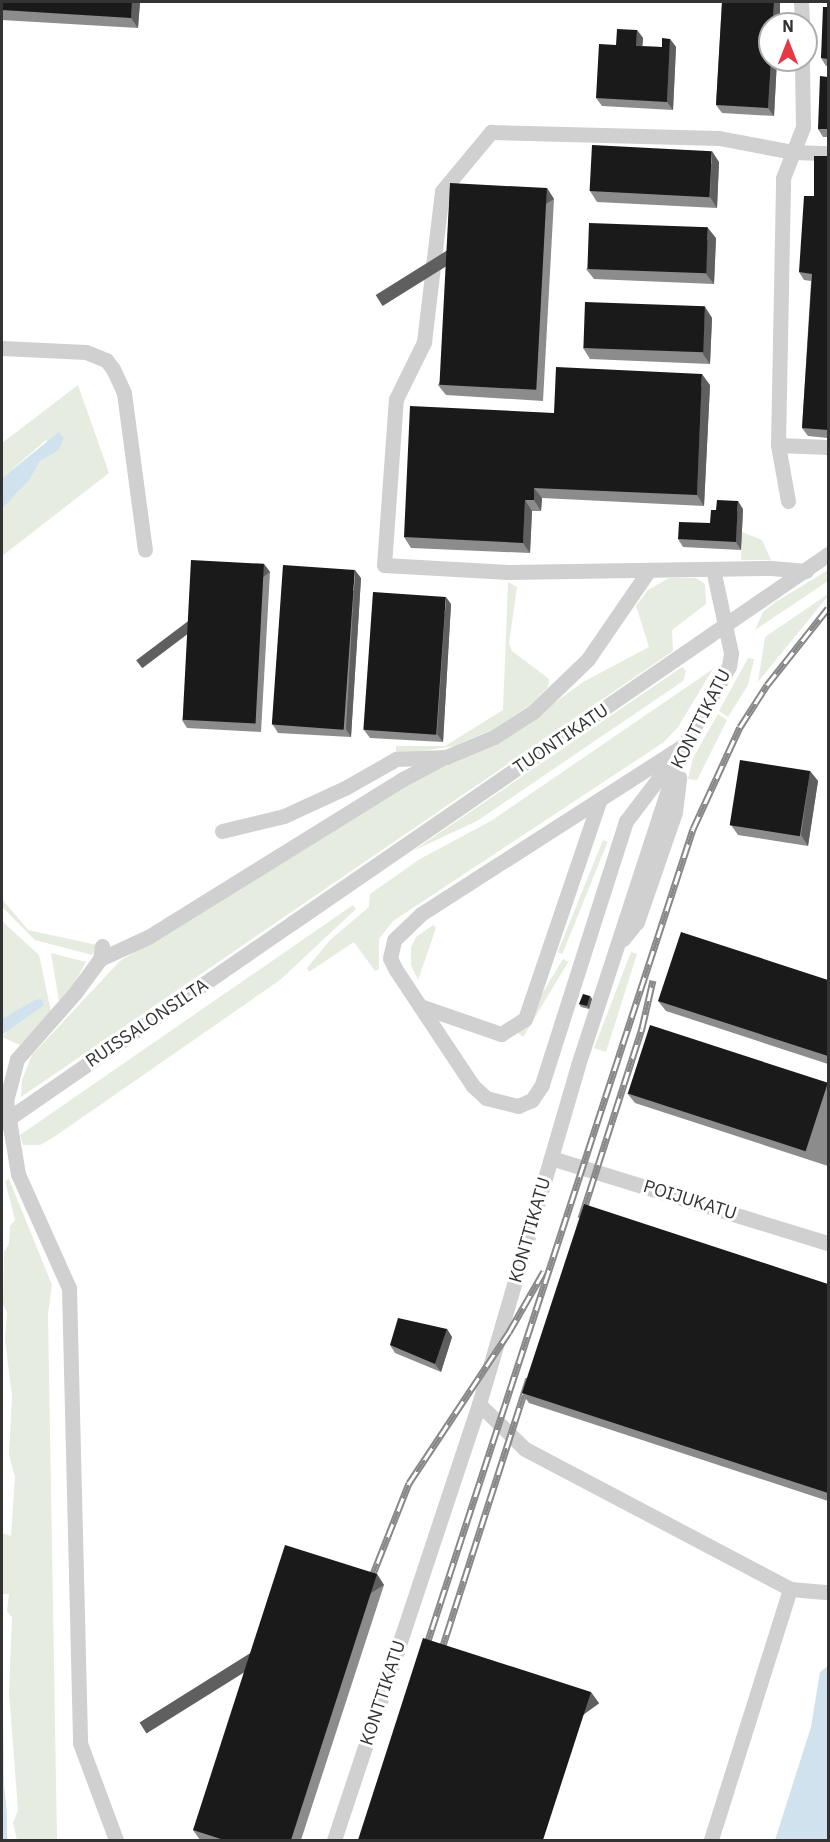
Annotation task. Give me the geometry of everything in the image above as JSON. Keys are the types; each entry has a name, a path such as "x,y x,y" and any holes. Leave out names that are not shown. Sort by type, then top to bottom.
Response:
{"street":[{"path":"788,501 778,445 783,178 803,127 802,72"},
{"path":"806,571 713,569 508,572 384,565 396,399 424,342 442,191 491,132 718,138 793,152 828,153"},
{"path":"2,348 86,352 106,360 113,369 124,393 145,549"},
{"path":"778,445 828,447"},
{"name":"TUONTIKATU","path":"292,923 828,554"},
{"name":"KONTTIKATU","path":"334,1840 479,1404 551,1158 617,946 684,745 729,666 731,653 713,569"},
{"path":"117,1840 80,1743 69,1288 18,1174 6,1101 17,1059 61,1012 101,952 148,937 403,778 494,737 533,711 588,659 649,570"},
{"path":"684,745 626,822 548,1066 531,1100 518,1106 486,1098 473,1086 390,958 394,940 421,914 684,745"},
{"path":"222,831 284,816 396,759 446,757"},
{"path":"420,1006 501,1034 525,1019 600,799"},
{"name":"RUISSALONSILTA","path":"2,1123 292,923"},
{"name":"POIJUKATU","path":"551,1158 828,1243"},
{"path":"479,1404 525,1449 790,1589 828,1592"},
{"path":"711,1840 790,1589"}],"shaded area":[{"path":"78,385 109,473 2,556 2,509 30,479 40,461 58,451 46,440 2,478 2,443"},
{"path":"742,532 762,540 771,560 741,560"},
{"path":"828,570 828,581 755,630 763,612"},
{"path":"669,578 696,578 705,584 706,604 672,630 673,651 21,1097 22,1080 32,1055 120,961 373,803 453,760 508,737 583,682 649,647 636,606 648,590"},
{"path":"508,582 517,587 509,643 512,651 549,679 548,687 530,705 496,728 454,746 396,755 396,746 445,746 503,710"},
{"path":"828,594 828,596 758,682 765,637"},
{"path":"748,658 754,659 748,685 728,717 719,711"},
{"path":"682,667 686,671 683,681 477,821 413,851"},
{"path":"713,669 678,727 664,742 393,921 379,939 379,969 375,971 354,942 309,972 307,968 330,940 369,907 370,894 420,859 491,821"},
{"path":"718,714 727,720 697,780 688,779 693,758"},
{"path":"603,840 608,842 562,954 558,952"},
{"path":"2,899 28,930 97,945 92,955 35,940 2,907"},
{"path":"353,905 356,909 280,980 54,1137 40,1145 23,1145 20,1135"},
{"path":"2,921 39,955 51,1011 20,1045 2,1037 12,1026 10,1014 2,1019"},
{"path":"433,925 436,928 418,980 411,965 411,947 416,937"},
{"path":"631,952 637,954 606,1052 594,1048"},
{"path":"51,953 86,962 69,993 59,1001"},
{"path":"563,959 568,962 523,1037 518,1034"},
{"path":"9,1179 52,1285 48,1314 57,1840 17,1840 13,1823 18,1810 9,1692 12,1617 7,1611 9,1594 2,1594 2,1533 11,1536 15,1477 9,1455 12,1396 5,1340 7,1313 3,1304 4,1252 9,1244 10,1226 15,1220 5,1181"}],"water":[{"path":"59,432 64,438 58,451 40,461 30,479 2,509 2,478"},
{"path":"42,999 44,1005 2,1035 2,1019 35,1000"},
{"path":"2,1614 6,1708 7,1840 2,1840"},
{"path":"828,1666 828,1840 775,1840 811,1727 820,1672"}],"pier":[{"path":"2,1611 7,1619 10,1840 4,1784"}],"building":[{"path":"2,2 132,2 131,18 2,10"},
{"path":"722,2 774,2 774,12 758,12 758,72 770,72 768,108 716,105"},
{"path":"823,7 828,7 828,59 821,58"},
{"path":"617,29 637,30 636,46 662,47 662,38 670,39 667,102 596,98 599,44 616,45"},
{"path":"820,76 828,77 828,129 818,129"},
{"path":"592,145 712,151 709,197 590,191"},
{"path":"814,156 828,156 828,430 802,428 812,274 799,272 804,196 814,196"},
{"path":"450,183 547,188 536,390 439,385"},
{"path":"589,223 708,227 706,273 587,269"},
{"path":"585,302 705,306 703,352 583,348"},
{"path":"556,367 702,374 697,495 534,488 534,500 525,500 523,543 404,537 410,406 554,413"},
{"path":"717,500 738,501 736,542 678,539 679,522 710,523 711,510 716,510"},
{"path":"191,560 264,564 256,724 183,720"},
{"path":"283,565 355,570 344,730 272,725"},
{"path":"373,592 446,597 436,735 363,730"},
{"path":"740,760 810,771 800,836 730,825"},
{"path":"681,932 828,980 828,1056 658,1001"},
{"path":"583,994 590,996 587,1006 579,1004"},
{"path":"650,1025 828,1083 806,1151 628,1093"},
{"path":"584,1204 828,1284 828,1493 522,1393"},
{"path":"398,1318 447,1329 435,1364 390,1345"},
{"path":"285,1545 377,1574 291,1840 224,1840 193,1830"},
{"path":"423,1638 591,1692 543,1840 358,1840"}],"railway":[{"path":"423,1656 693,829 740,727 767,685 828,608"},
{"path":"581,1218 642,1028 653,980"},
{"path":"367,1589 409,1483 509,1332 544,1271"},
{"path":"438,1661 529,1378"}]}
